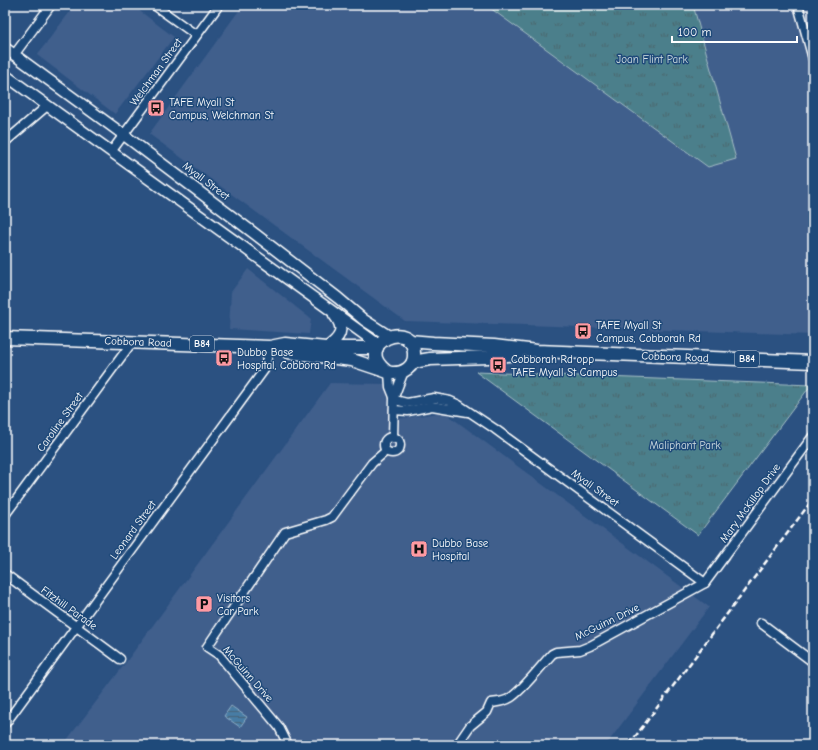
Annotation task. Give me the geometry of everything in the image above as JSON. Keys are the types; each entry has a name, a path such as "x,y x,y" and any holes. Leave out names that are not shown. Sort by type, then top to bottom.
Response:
{"main road":[{"name":"B84","path":"389,336 400,336 409,341"},
{"path":"388,372 379,364 377,359 378,346 385,338 389,336"},
{"name":"Cobbora Road","path":"5,338 270,346 284,344 326,348 378,346"},
{"path":"404,372 413,362 414,351 409,341"},
{"name":"Cobbora Road","path":"409,341 494,346 537,351 813,362"},
{"name":"Cobbora Road","path":"270,346 284,352 352,360 388,372"},
{"name":"Cobbora Road","path":"413,362 430,359 488,357 537,351"},
{"name":"B84","path":"388,372 404,372"}],"street":[{"path":"14,55 51,5"},
{"path":"154,5 196,35"},
{"name":"Welchman Street","path":"111,152 219,5"},
{"path":"798,5 813,59"},
{"name":"Myall Street","path":"5,48 124,135 338,298 364,320 389,336"},
{"path":"5,75 331,310 378,346"},
{"path":"5,142 47,106"},
{"path":"326,348 339,336 341,328 339,321 331,310"},
{"name":"Caroline Street","path":"5,515 133,341"},
{"name":"Leonard Street","path":"5,724 264,370 270,346"},
{"path":"388,372 394,398 393,438"},
{"path":"394,398 404,372"},
{"name":"Myall Street","path":"394,398 407,403 426,399 442,399 459,405 495,429 706,583"},
{"name":"Myall Street","path":"394,410 408,411 432,406 470,413"},
{"name":"Mary McKillop Drive","path":"706,583 813,436"},
{"path":"389,438 393,438 398,440 400,448 394,453 386,451 384,446 385,442 389,438"},
{"name":"McGuinn Drive","path":"288,745 279,726 219,655 207,647 285,532 326,520 332,516 372,463 386,451"},
{"name":"Fitzhill Parade","path":"5,574 120,659"},
{"name":"McGuinn Drive","path":"457,745 470,726 487,712 491,703 502,702 517,693 552,654 556,652 580,650 590,646 706,583"},
{"path":"761,623 813,662"}],"shaded area":[{"path":"75,5 132,5 174,37 115,114 37,55"},
{"path":"243,5 486,5 708,167 736,159 693,5 813,5 813,335 405,321 149,134"},
{"path":"248,269 311,319 309,334 229,329 231,292"},
{"name":"Dubbo Base Hospital","path":"330,383 386,384 390,420 444,412 709,607 606,745 63,745 121,669"},
{"path":"231,706 247,717 240,727 224,716"}],"green space":[{"name":"Joan Flint Park","path":"486,5 693,5 736,159 708,167"},
{"name":"Maliphant Park","path":"476,372 811,385 698,535"}],"railway":[{"path":"629,745 813,499"}],"place":[{"name":"TAFE Myall St Campus, Welchman St","path":"156,108"},
{"name":"TAFE Myall St Campus, Cobborah Rd","path":"583,331"},
{"name":"Dubbo Base Hospital, Cobbora Rd","path":"224,358"},
{"name":"Cobborah Rd opp TAFE Myall St Campus","path":"498,365"},
{"name":"Dubbo Base Hospital","path":"419,549"},
{"name":"Visitors Car Park","path":"204,604"}]}
